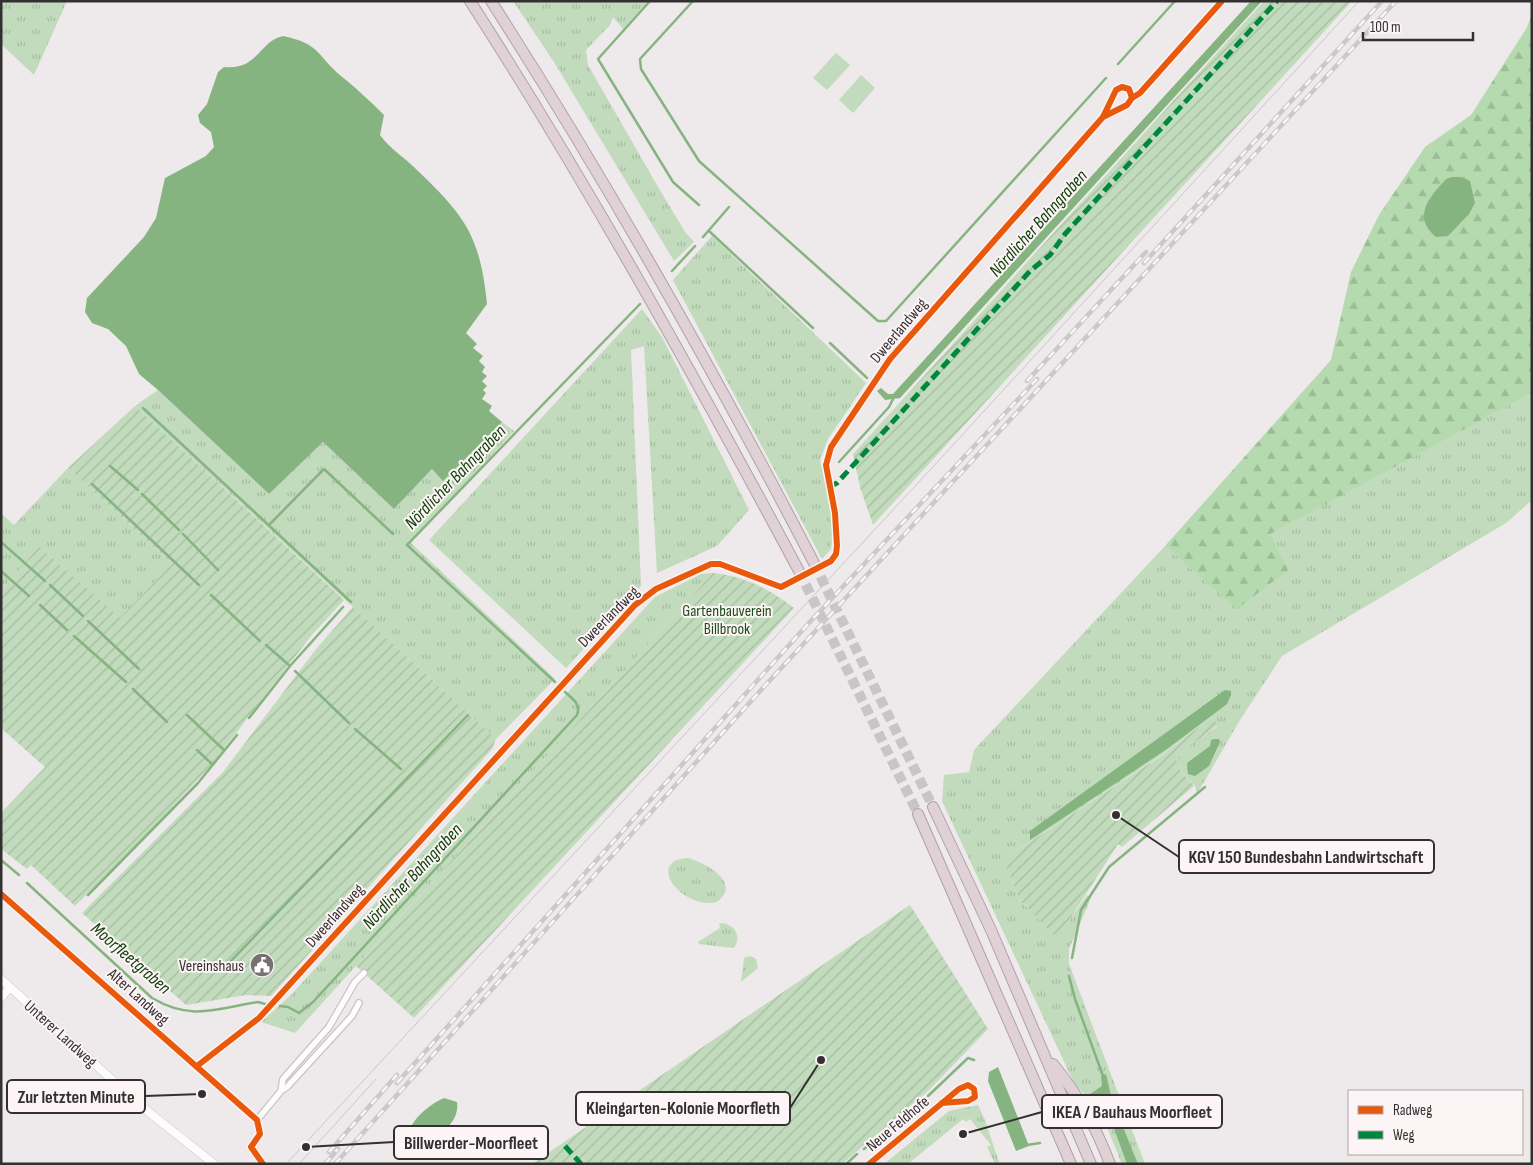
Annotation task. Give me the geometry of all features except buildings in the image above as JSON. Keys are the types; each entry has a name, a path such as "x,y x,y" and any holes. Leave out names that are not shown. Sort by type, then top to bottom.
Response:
{"highway":[{"path":"470,1 611,229 690,367 799,571"},
{"path":"491,1 588,156 701,350 814,563"},
{"path":"933,806 991,930 1091,1164"},
{"path":"918,814 1071,1164"},
{"path":"1044,1053 1079,1098 1093,1122 1110,1164"}],"main road":[{"name":"Unterer Landweg","path":"1,979 141,1106 214,1164"},
{"path":"1,998 10,987"}],"street":[{"name":"Dweerlandweg","path":"197,1066 259,1018 567,678 645,596 711,564 720,564 781,587 831,561 836,554 837,546 836,513 826,465 831,447 890,359 1103,117 1116,90 1122,87 1129,89 1132,94 1129,103 1103,117"},
{"name":"Alter Landweg","path":"1,894 257,1120 281,1091 288,1087 352,1016 360,1003"},
{"name":"Alter Landweg","path":"281,1091 283,1079 329,1026 355,982 364,973"},
{"name":"Neue Feldhofe","path":"869,1164 942,1103 964,1086 974,1089 973,1099 942,1103"}],"green space":[{"path":"1,1 67,1 34,75 1,44"},
{"path":"513,1 648,1 623,29 613,17 610,25 586,50 588,65 658,187 685,232 694,242 674,261 554,62"},
{"path":"1264,1 1352,1 873,525 860,487 853,454"},
{"path":"1532,15 1532,393 1270,534 1288,570 1237,609 1165,546 1331,360 1351,272 1379,215 1425,147 1471,115 1526,29"},
{"path":"836,53 850,65 827,90 813,78"},
{"path":"861,75 875,88 853,113 839,100"},
{"path":"712,236 866,383 828,439 820,460 833,517 831,549 822,559 673,280"},
{"path":"642,309 662,337 749,510 717,546 657,573 644,346 631,350 641,586 566,668 429,540"},
{"path":"158,390 269,494 323,442 394,509 432,469 444,480 502,422 514,431 411,543 555,679 496,739 135,406"},
{"path":"1532,393 1532,500 1506,523 1282,656 1240,720 1197,794 1195,786 1179,769 1181,766 1176,760 1191,745 1218,726 1212,717 1160,756 1004,859 1019,899 1057,938 1087,895 1091,898 1069,949 1069,964 1145,1164 1122,1164 1099,1108 1075,1085 942,801 944,775 969,772 974,750 1165,546 1238,609 1269,534"},
{"path":"135,406 344,600 311,636 213,763 138,844 75,906 31,865 27,869 1,849 1,813 45,767 1,728 1,591 39,546 120,618 172,564 68,468"},
{"path":"68,468 172,564 120,619 39,546 1,591 1,513 14,525"},
{"path":"713,573 295,1033 261,1022 290,996 655,597 701,574"},
{"name":"Gartenbauverein Billbrook","path":"713,573 736,577 756,584 794,608 414,1018 356,966"},
{"path":"353,607 496,739 492,749 271,996 246,995 186,1005 82,913 223,772 317,648"},
{"path":"1212,717 1218,725 1191,745 1176,760 1181,766 1179,769 1194,786 1122,847 1118,844 1057,939 1019,899 1004,859 1161,756"},
{"path":"688,858 712,869 724,881 726,887 724,895 717,902 704,903 692,899 681,893 673,884 669,876 669,867 675,861"},
{"path":"910,905 988,1029 929,1090 842,1164 532,1164"},
{"path":"719,924 730,926 736,931 737,939 734,948 699,944 698,942 720,928"},
{"path":"750,956 756,959 758,968 741,982 744,958"},
{"path":"978,1105 985,1119 1000,1164 995,1164 987,1147 991,1145 970,1119 966,1122 963,1119 908,1164 884,1164 949,1111"}],"shaded area":[{"path":"1251,1 1262,1 900,398 885,400 877,391 881,388 888,394 893,394"},
{"path":"283,36 305,43 317,51 333,69 384,115 380,135 388,145 447,200 467,228 480,260 487,304 466,333 477,344 473,348 483,356 479,361 485,367 482,372 487,376 482,381 487,386 483,390 486,393 482,399 492,406 489,411 502,422 443,481 432,469 394,509 323,442 269,494 139,374 126,346 108,329 92,323 85,312 87,298 144,237 156,218 165,178 206,156 214,147 211,132 200,123 198,115 207,104 218,72 224,67 244,65 268,44"},
{"path":"1461,177 1470,181 1475,203 1469,214 1448,236 1436,237 1425,222 1424,214 1429,200 1446,179"},
{"path":"1225,690 1231,691 1227,704 1167,749 1030,840 1030,831"},
{"path":"1219,739 1220,742 1209,766 1195,776 1188,774 1187,763 1210,746 1211,740"},
{"path":"998,1067 1029,1146 1016,1151 988,1081 989,1072"},
{"path":"1106,1074 1112,1100 1138,1164 1127,1164 1105,1104 1101,1101 1093,1105 1090,1094 1102,1086 1101,1076"},
{"path":"444,1098 457,1102 457,1109 452,1122 442,1133 423,1145 413,1144 408,1136 412,1124 427,1108"}],"waterway":[{"path":"650,1 598,59 673,182 699,205"},
{"path":"693,1 640,59 641,69 699,161 878,321 886,321 1106,78"},
{"path":"1118,64 1175,1"},
{"path":"703,237 729,207"},
{"path":"709,231 813,328"},
{"path":"672,271 695,246"},
{"name":"Nördlicher Bahngraben","path":"555,682 407,545 640,304"},
{"path":"830,343 867,378"},
{"name":"Nördlicher Bahngraben","path":"839,462 889,407 893,399"},
{"path":"143,408 351,602"},
{"path":"110,466 138,490"},
{"path":"269,525 324,469 393,534"},
{"path":"92,484 199,585"},
{"path":"142,494 179,530"},
{"path":"183,534 218,570"},
{"path":"1,542 45,581"},
{"path":"1,571 29,596"},
{"path":"50,585 83,616"},
{"path":"211,595 260,641"},
{"path":"40,605 67,630"},
{"path":"249,718 290,666 343,607"},
{"path":"88,621 139,669"},
{"path":"74,636 126,682"},
{"path":"266,645 290,666"},
{"path":"295,671 349,723"},
{"path":"133,689 167,722"},
{"name":"Nördlicher Bahngraben","path":"280,1006 288,1007 299,1013 313,1002 577,715 577,705 565,692"},
{"path":"187,715 224,750"},
{"path":"228,964 468,715"},
{"path":"355,729 401,769"},
{"path":"88,895 198,783 237,735"},
{"path":"197,750 212,764"},
{"path":"1072,958 1081,910 1109,867 1205,787"},
{"path":"1,860 19,875"},
{"name":"Moorfleetgraben","path":"27,883 152,998 166,1005 192,1011 216,1010 258,1002 265,1004"},
{"path":"1069,976 1075,999 1103,1076"},
{"path":"928,1096 968,1058 974,1060"},
{"path":"864,1149 919,1104"},
{"path":"1027,1145 1040,1143"},
{"path":"846,1164 857,1154"}],"tunnel":[{"path":"814,563 933,807"},
{"path":"799,571 918,814"}],"tram line":[{"path":"286,1164 943,456 1359,1"},
{"path":"299,1164 376,1079"}],"railway":[{"path":"1144,263 1382,1"},
{"path":"335,1164 761,690 1396,1"},
{"path":"1027,381 1146,252"},
{"path":"397,1083 808,624 1037,379"},
{"path":"329,1152 397,1075"},
{"path":"325,1164 338,1149"}],"marked path":[{"path":"829,487 837,483 1031,270 1050,255 1065,234 1277,1"},
{"path":"565,1146 581,1164"}],"cycle path":[{"path":"1132,98 1140,93 1222,1"},
{"path":"197,1066 259,1018 635,605 656,589 711,564 720,564 781,587 831,561 836,554 837,546 835,513 826,465 831,447 890,359 1103,117 1116,90 1122,87 1129,89 1132,98 1127,105 1103,117"},
{"path":"1,894 257,1120 260,1134 251,1147 263,1164"},
{"path":"869,1164 959,1089 968,1085 974,1089 975,1097 968,1101 942,1103"}],"place":[{"name":"KGV 150 Bundesbahn Landwirtschaft","path":"1116,815"},
{"name":"Vereinshaus","path":"262,965"},
{"name":"Kleingarten-Kolonie Moorfleth","path":"821,1060"},
{"name":"Zur letzten Minute","path":"202,1094"},
{"name":"IKEA / Bauhaus Moorfleet","path":"963,1134"},
{"name":"Billwerder-Moorfleet","path":"306,1147"}]}
